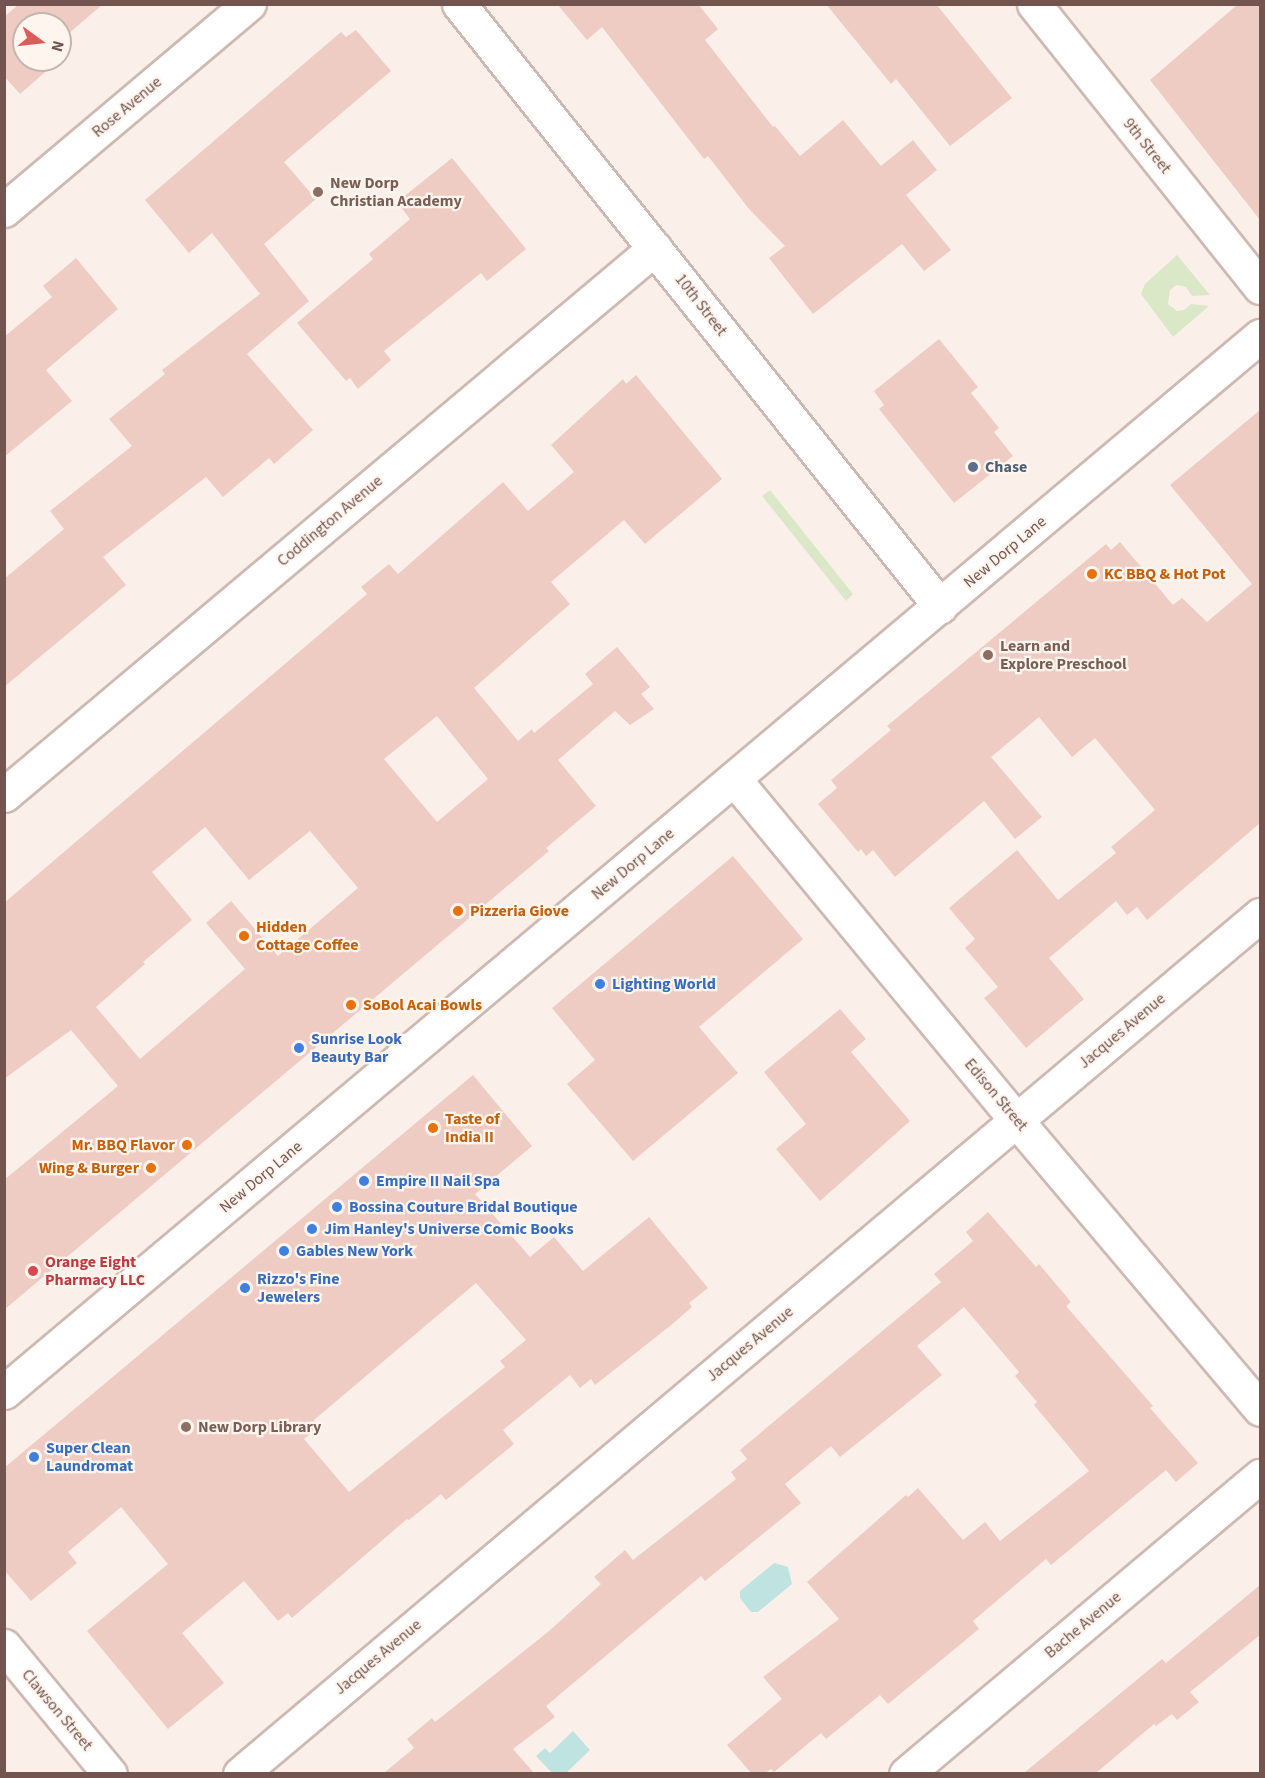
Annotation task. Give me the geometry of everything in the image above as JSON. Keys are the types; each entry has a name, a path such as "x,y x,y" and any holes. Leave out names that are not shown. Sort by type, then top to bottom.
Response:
{"street":[{"name":"Rose Avenue","path":"4,210 249,4"},
{"name":"10th Street","path":"459,4 940,606"},
{"name":"9th Street","path":"1034,4 1260,286"},
{"name":"Coddington Avenue","path":"4,795 656,248"},
{"name":"New Dorp Lane","path":"4,1392 1260,336"},
{"name":"Edison Street","path":"734,779 1016,1120 1260,1409"},
{"name":"Jacques Avenue","path":"240,1773 1260,915"},
{"name":"Bache Avenue","path":"906,1773 1260,1476"},
{"name":"Clawson Street","path":"4,1646 110,1773"}],"green space":[{"path":"1177,255 1210,295 1192,296 1186,287 1177,285 1170,290 1168,304 1177,311 1184,310 1191,304 1209,306 1173,337 1141,294 1145,284"},
{"path":"770,490 853,594 846,601 762,496"}],"water":[{"path":"774,1563 788,1567 792,1584 758,1612 751,1612 740,1598 740,1591"},
{"path":"573,1731 590,1750 566,1773 552,1773 536,1756 545,1748 550,1753"}],"building":[{"path":"19,4 103,4 72,31 72,12 12,12 12,72 45,72 20,94 4,76 4,17"},
{"path":"557,4 698,4 718,29 705,40 773,127 775,126 800,156 843,120 881,166 913,140 937,170 906,195 951,250 924,271 902,244 813,314 769,258 785,246 749,209 708,156 704,159 602,27 587,40"},
{"path":"826,4 936,4 1012,98 950,146 896,79 891,84"},
{"path":"1238,4 1260,4 1260,220 1150,80"},
{"path":"356,30 391,71 284,162 316,199 264,244 309,301 247,354 313,430 274,464 269,458 223,497 206,477 103,557 126,585 4,687 4,579 64,529 50,511 132,446 109,419 165,374 162,370 260,294 212,233 189,253 145,200 341,32 346,37"},
{"path":"452,158 526,249 487,281 481,273 384,351 391,360 358,389 350,378 346,381 297,323 373,259 369,254 410,219 397,202"},
{"path":"76,258 118,309 46,370 72,401 4,457 4,337 52,297 43,286"},
{"path":"939,339 978,387 971,393 999,428 994,432 1013,456 954,503 879,409 884,405 874,391"},
{"path":"636,375 722,479 645,544 624,520 551,582 570,604 474,688 518,741 532,729 534,733 593,684 585,674 617,647 650,687 641,694 654,709 630,725 615,711 558,760 596,806 546,848 549,851 4,1310 4,1180 118,1086 71,1030 4,1079 4,903 367,594 361,587 389,564 398,574 503,482 528,511 574,472 551,445 623,379 626,384","holes":["437,716 488,779 437,822 384,759","205,827 249,880 310,831 358,888 278,956 231,901 206,923 245,969 140,1059 96,1007 192,920 152,872"]},
{"path":"1260,410 1260,823 1147,920 1137,907 1127,915 1116,901 1049,958 1084,999 1026,1048 984,998 998,987 965,948 975,939 949,908 1017,850 1058,900 1116,853 1111,847 1155,810 1095,738 1072,757 1039,717 991,757 1042,817 1015,839 984,801 895,877 873,850 866,856 861,849 858,852 818,804 837,788 831,780 891,730 887,726 1106,544 1111,550 1120,542 1173,605 1182,598 1207,622 1252,584 1170,485"},
{"path":"733,856 803,939 699,1027 738,1073 633,1161 567,1084 595,1060 552,1008"},
{"path":"840,1009 866,1039 851,1052 910,1121 820,1201 776,1149 806,1124 764,1072"},
{"path":"473,1075 532,1146 475,1194 530,1257 554,1237 583,1271 649,1217 708,1288 689,1303 692,1307 670,1326 595,1385 591,1379 580,1388 570,1375 503,1430 514,1444 446,1500 441,1494 409,1520 407,1519 292,1618 288,1613 278,1621 244,1581 182,1633 224,1683 168,1729 87,1631 168,1564 121,1507 68,1552 77,1563 31,1601 4,1570 4,1468","holes":["476,1283 526,1340 500,1361 505,1367 349,1492 304,1439 320,1426 314,1420"]},
{"path":"988,1212 1036,1267 1039,1264 1071,1302 1066,1306 1153,1406 1150,1408 1198,1463 1176,1482 1166,1470 1051,1565 1046,1559 973,1621 979,1629 888,1704 880,1695 826,1739 821,1733 774,1772 771,1769 765,1773 751,1773 727,1745 782,1699 763,1677 839,1619 807,1582 906,1495 908,1497 918,1488 963,1540 985,1522 1000,1541 1089,1471 1034,1405 1037,1402 1015,1376 1019,1372 964,1307 917,1346 942,1375 840,1457 831,1446 785,1484 801,1503 705,1581 701,1576 546,1706 555,1717 513,1749 534,1773 384,1773 414,1748 407,1739 432,1718 435,1722 549,1631 601,1584 594,1577 625,1550 633,1560 736,1479 731,1472 747,1459 740,1450 941,1282 934,1274 973,1241 966,1232"},
{"path":"1260,1585 1260,1635 1190,1692 1199,1702 1177,1720 1172,1714 1156,1726 1154,1724 1096,1773 1024,1773 1162,1659 1166,1663"}],"place":[{"name":"New Dorp Christian Academy","path":"318,192"},
{"name":"Chase","path":"973,467"},
{"name":"KC BBQ & Hot Pot","path":"1092,574"},
{"name":"Learn and Explore Preschool","path":"988,655"},
{"name":"Pizzeria Giove","path":"458,911"},
{"name":"Hidden Cottage Coffee","path":"244,936"},
{"name":"Lighting World","path":"600,984"},
{"name":"SoBol Acai Bowls","path":"351,1005"},
{"name":"Sunrise Look Beauty Bar","path":"299,1048"},
{"name":"Taste of India II","path":"433,1128"},
{"name":"Mr. BBQ Flavor","path":"187,1145"},
{"name":"Wing & Burger","path":"151,1168"},
{"name":"Empire II Nail Spa","path":"364,1181"},
{"name":"Bossina Couture Bridal Boutique","path":"337,1207"},
{"name":"Jim Hanley's Universe Comic Books","path":"312,1229"},
{"name":"Gables New York","path":"284,1251"},
{"name":"Orange Eight Pharmacy LLC","path":"33,1271"},
{"name":"Rizzo's Fine Jewelers","path":"245,1288"},
{"name":"New Dorp Library","path":"186,1427"},
{"name":"Super Clean Laundromat","path":"34,1457"}]}
